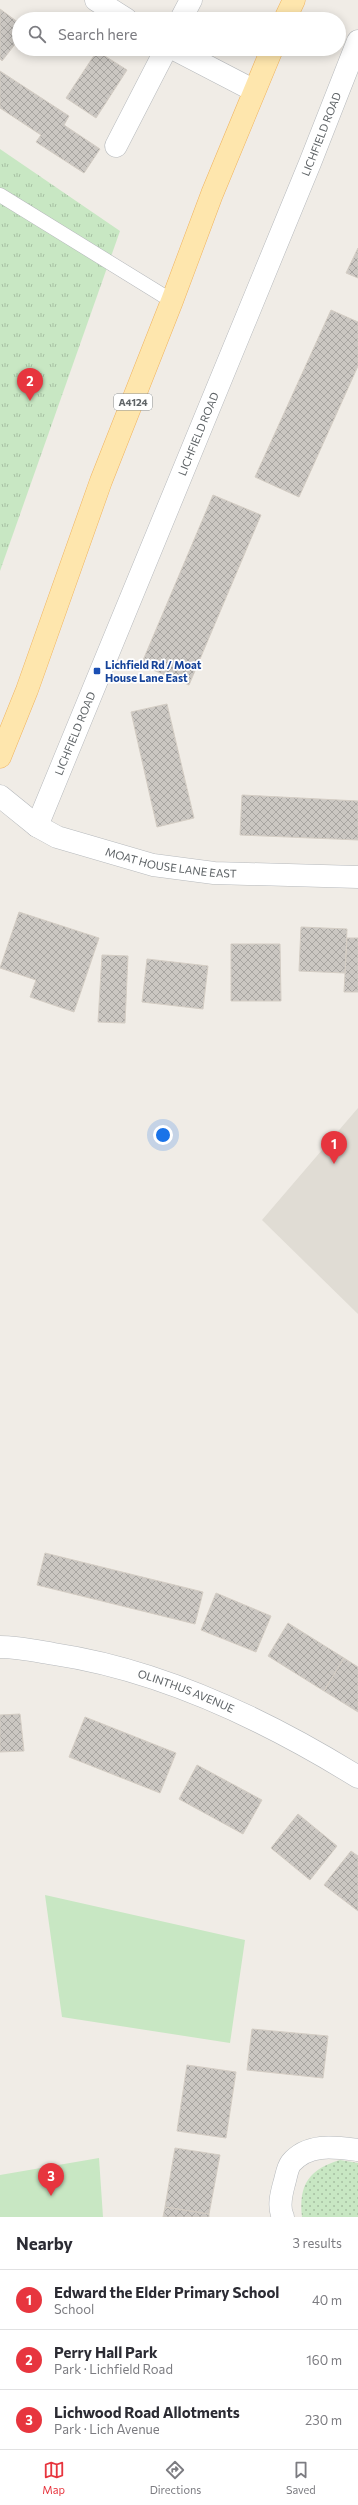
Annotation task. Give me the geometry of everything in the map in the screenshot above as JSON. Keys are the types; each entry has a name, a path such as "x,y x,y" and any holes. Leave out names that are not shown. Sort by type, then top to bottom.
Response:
{"main road":[{"path":"288,12 294,0"},
{"name":"A4124","path":"0,757 27,690 101,481 253,90 269,56"}],"street":[{"path":"96,0 115,12"},
{"path":"185,12 191,0"},
{"name":"LICHFIELD ROAD","path":"37,826 304,177 358,41"},
{"path":"116,146 162,56"},
{"path":"187,56 253,90"},
{"name":"MOAT HOUSE LANE EAST","path":"0,796 37,826 57,837 153,865 214,873 358,877"},
{"name":"OLINTHUS AVENUE","path":"0,1647 86,1659 172,1684 282,1733 358,1777"},
{"path":"283,2217 280,2210 282,2190 290,2164 307,2150 330,2147 358,2150"}],"lane":[{"path":"0,195 172,301"}],"shaded area":[{"path":"358,1108 358,1314 262,1220"}],"green space":[{"path":"0,149 120,231 0,571"},
{"path":"45,1895 245,1940 230,2043 62,2017"},
{"path":"99,2158 103,2217 0,2217 0,2175"},
{"path":"340,2160 358,2163 358,2217 302,2217 302,2195 308,2180 321,2168"}],"building":[{"path":"0,9 12,18 12,48 2,61 0,59"},
{"path":"94,56 105,56 127,70 96,118 66,98"},
{"path":"0,71 69,116 64,125 100,149 84,173 36,142 41,135 0,108"},
{"path":"358,248 358,278 346,273"},
{"path":"331,310 358,322 358,366 299,497 255,477"},
{"path":"213,495 261,515 189,685 141,665"},
{"path":"167,704 194,818 157,827 131,712"},
{"path":"242,795 358,801 358,840 240,835"},
{"path":"19,912 99,938 74,1012 30,997 36,980 0,968"},
{"path":"301,927 347,929 345,973 299,971"},
{"path":"347,938 358,938 358,992 344,992"},
{"path":"231,944 280,944 281,1001 231,1001"},
{"path":"102,955 128,956 125,1023 98,1022"},
{"path":"147,959 208,966 203,1009 142,1002"},
{"path":"45,1553 203,1592 195,1624 37,1585"},
{"path":"216,1593 271,1616 256,1652 201,1630"},
{"path":"288,1623 344,1658 324,1691 268,1656"},
{"path":"344,1658 358,1667 358,1712 324,1691"},
{"path":"20,1714 24,1751 0,1752 0,1715"},
{"path":"85,1717 176,1753 160,1793 69,1757"},
{"path":"197,1765 262,1800 243,1834 179,1799"},
{"path":"298,1814 337,1846 310,1880 271,1848"},
{"path":"351,1851 358,1856 358,1911 324,1885"},
{"path":"252,2029 328,2036 323,2078 247,2070"},
{"path":"187,2065 236,2072 226,2138 177,2131"},
{"path":"175,2148 220,2155 209,2214 165,2207"},
{"path":"165,2207 209,2214 209,2217 163,2217"}],"place":[{"name":"Perry Hall Park","path":"30,401"},
{"name":"Lichfield Rd / Moat House Lane East","path":"97,671"},
{"name":"Edward the Elder Primary School","path":"334,1164"},
{"name":"Lichwood Road Allotments","path":"51,2196"}]}
